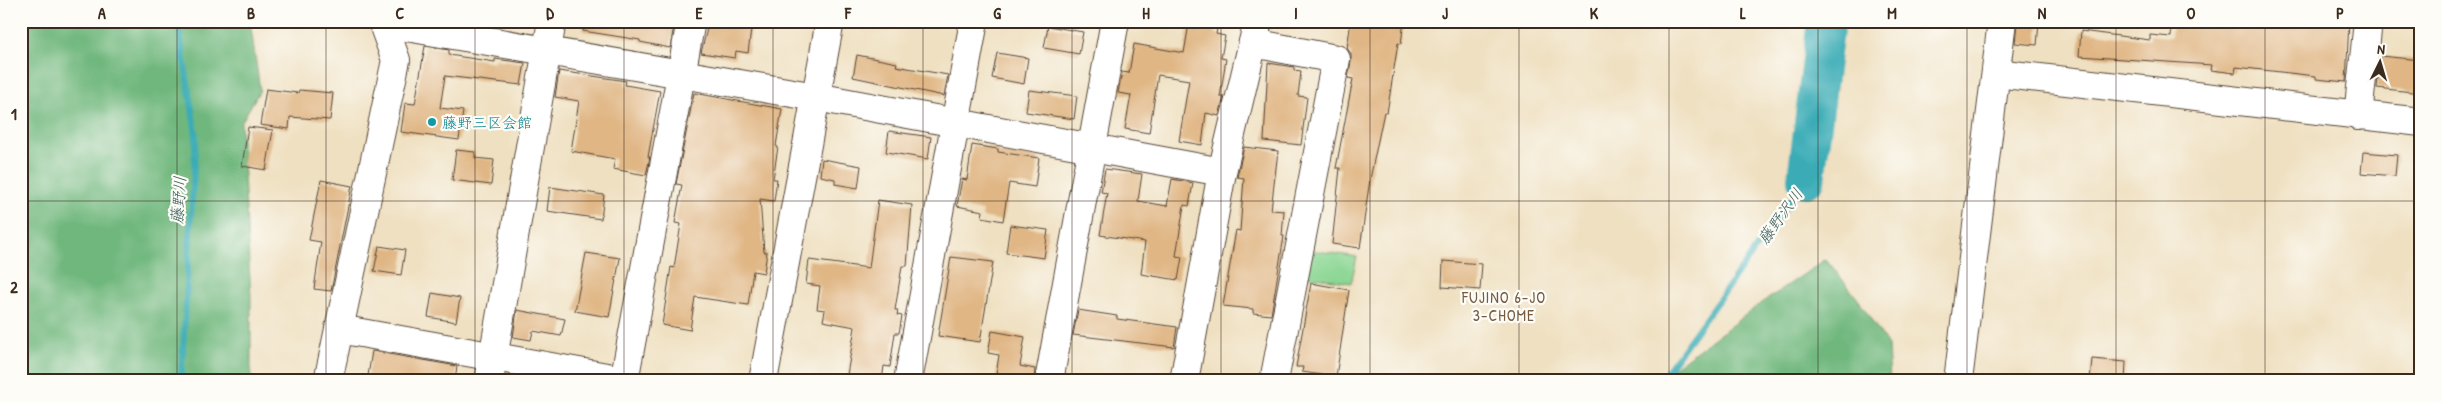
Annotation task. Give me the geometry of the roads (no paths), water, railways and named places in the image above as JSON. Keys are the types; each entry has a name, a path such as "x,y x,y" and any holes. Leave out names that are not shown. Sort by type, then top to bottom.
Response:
{"street":[{"path":"491,369 552,21"},
{"path":"339,329 491,369 625,380 691,21"},
{"path":"764,381 830,21"},
{"path":"908,381 974,21"},
{"path":"1049,381 1115,21"},
{"path":"1958,381 2002,21"},
{"path":"2358,116 2368,21"},
{"path":"328,381 396,60 383,22 816,97 1222,172"},
{"path":"1184,381 1222,172 1255,32 1336,59 1274,381"},
{"path":"1996,73 2421,122"}],"waterway":[{"name":"藤野川","path":"178,21 196,135 181,381"},
{"name":"藤野沢川","path":"1806,179 1826,21"},
{"name":"藤野沢川","path":"1660,381 1806,179"}],"place":[{"name":"藤野三区会館","path":"432,122"}],"district":[{"name":"FUJINO 6-JO 3-CHOME","path":"1504,306"}]}
